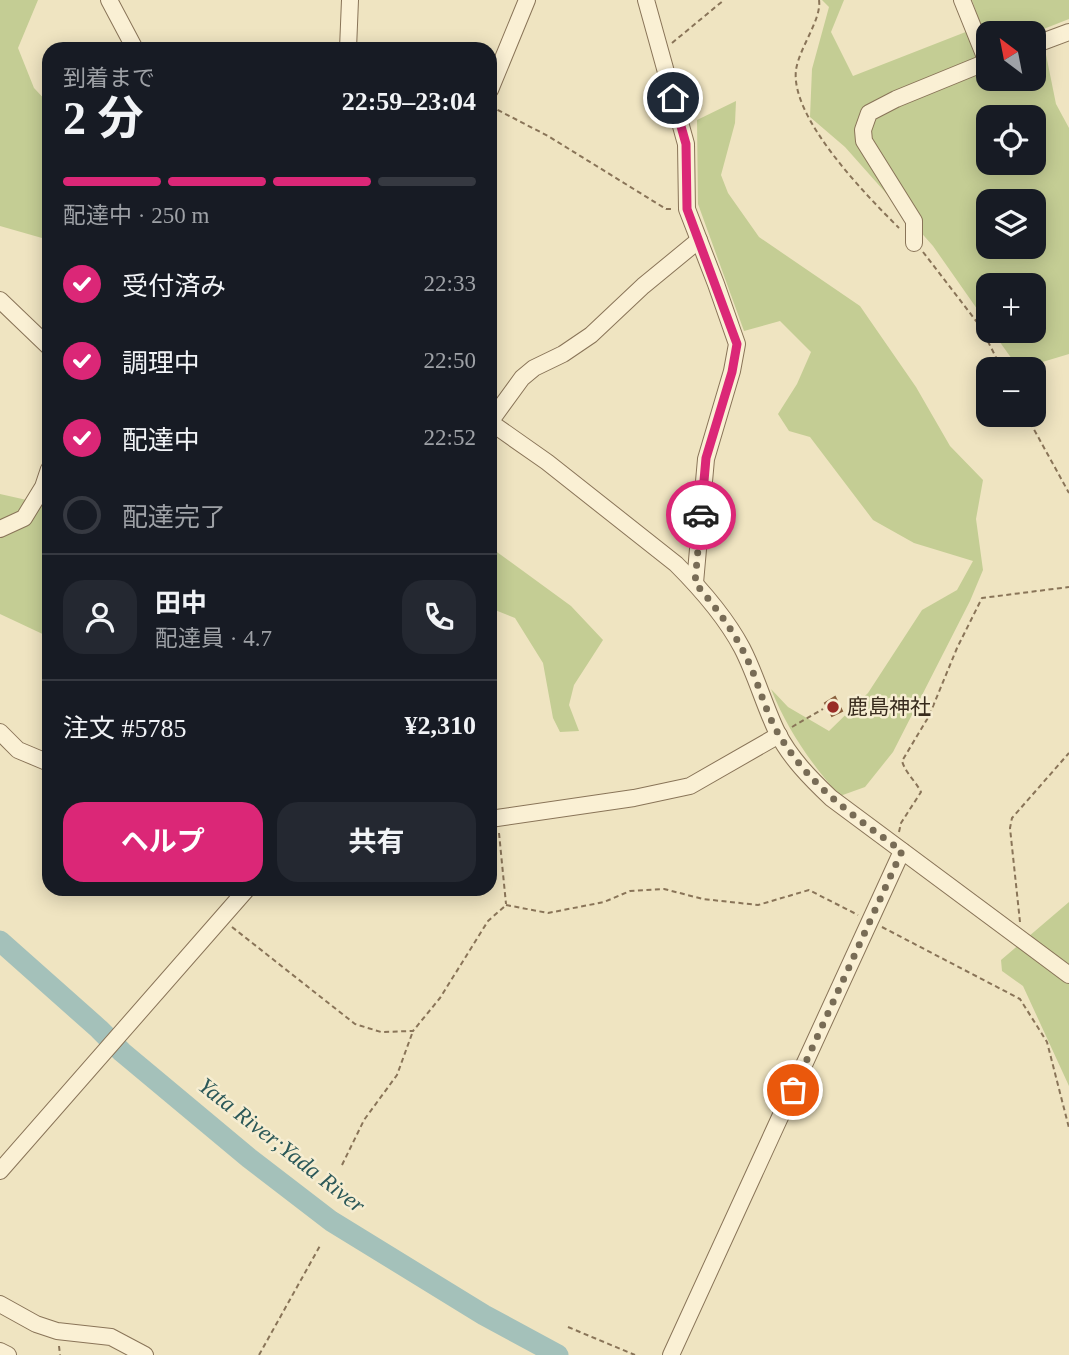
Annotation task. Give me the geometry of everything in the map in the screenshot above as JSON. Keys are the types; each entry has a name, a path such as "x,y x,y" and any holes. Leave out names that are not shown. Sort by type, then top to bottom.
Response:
{"street":[{"path":"109,0 131,42"},
{"path":"348,42 350,0"},
{"path":"497,73 527,0"},
{"path":"646,0 686,144 687,209 737,344 732,372 706,458 695,583"},
{"path":"962,0 976,33"},
{"path":"1046,41 1069,32"},
{"path":"914,243 914,221 864,141 863,130 869,113 896,99 976,67"},
{"path":"497,412 522,378 534,368 563,354 591,335 643,286 699,240"},
{"path":"0,300 42,340"},
{"path":"497,427 547,462 676,564 695,583 711,601 742,648 779,735 806,773 831,798 1069,975"},
{"path":"0,529 24,518 42,489"},
{"path":"0,732 18,750 42,760"},
{"path":"497,819 634,798 690,786 779,735"},
{"path":"671,1355 870,921 899,849"},
{"path":"0,1171 241,896"},
{"path":"0,1304 36,1324 57,1331 111,1337 145,1355"},
{"path":"0,1351 8,1355"}],"path":[{"path":"660,52 722,0"},
{"path":"819,0 821,7 803,46 796,68 796,81 825,146 929,259 980,326 996,357"},
{"path":"497,110 548,136 666,209 687,209"},
{"path":"1033,427 1069,493"},
{"path":"899,849 901,823 921,792 905,773 902,761 929,716 967,626 982,598 1069,587"},
{"path":"779,735 823,709"},
{"path":"1023,939 1015,887 1010,828 1012,818 1069,753"},
{"path":"497,840 506,905"},
{"path":"506,905 548,913 604,902 630,891 664,889 703,899 758,905 809,890 1020,999 1047,1042 1069,1128"},
{"path":"342,1165 364,1120 397,1075 413,1031 440,998 481,931 506,905"},
{"path":"221,918 355,1024 381,1032 413,1031"},
{"path":"258,1355 321,1244"},
{"path":"568,1327 635,1355"}],"green space":[{"path":"0,0 38,0 18,48 34,88 42,97 42,238 0,226"},
{"path":"822,0 844,0 831,32 853,76 976,28 976,91 1046,91 1046,55 1056,104 1069,128 1069,354 1046,361 1046,357 1010,357 1001,343 1046,343 1046,273 976,273 976,307 933,246 845,147 810,117 812,69 829,7"},
{"path":"972,0 1069,0 1069,19 1046,28 1046,21 979,21"},
{"path":"736,101 735,123 721,175 728,193 759,237 860,306 916,387 950,446 983,480 976,519 983,570 970,601 893,752 865,787 840,796 801,746 771,689 788,707 829,731 868,693 922,610 957,590 973,561 914,543 873,520 810,437 789,431 778,414 797,384 811,352 780,321 744,331 698,204 697,120"},
{"path":"0,494 42,503 42,634 0,614"},
{"path":"497,552 571,606 603,640 574,685 569,705 579,731 560,732 553,718 543,663 515,618 497,611"},
{"path":"1069,902 1069,1086 1023,986 1002,971 1001,960"}],"building":[{"name":"鹿島神社","path":"835,697 842,711 832,716 825,703"}],"waterway":[{"name":"Yata River;Yada River","path":"0,941 122,1052 249,1158 331,1221 484,1315 558,1355"}],"way so far":[{"path":"701,515 695,583 711,601 742,648 779,735 806,773 831,798 902,851 793,1090"}],"place":[{"name":"鹿島神社","path":"833,707"}],"route":[{"path":"673,98 686,144 687,209 737,344 732,372 706,458 701,515"}]}
